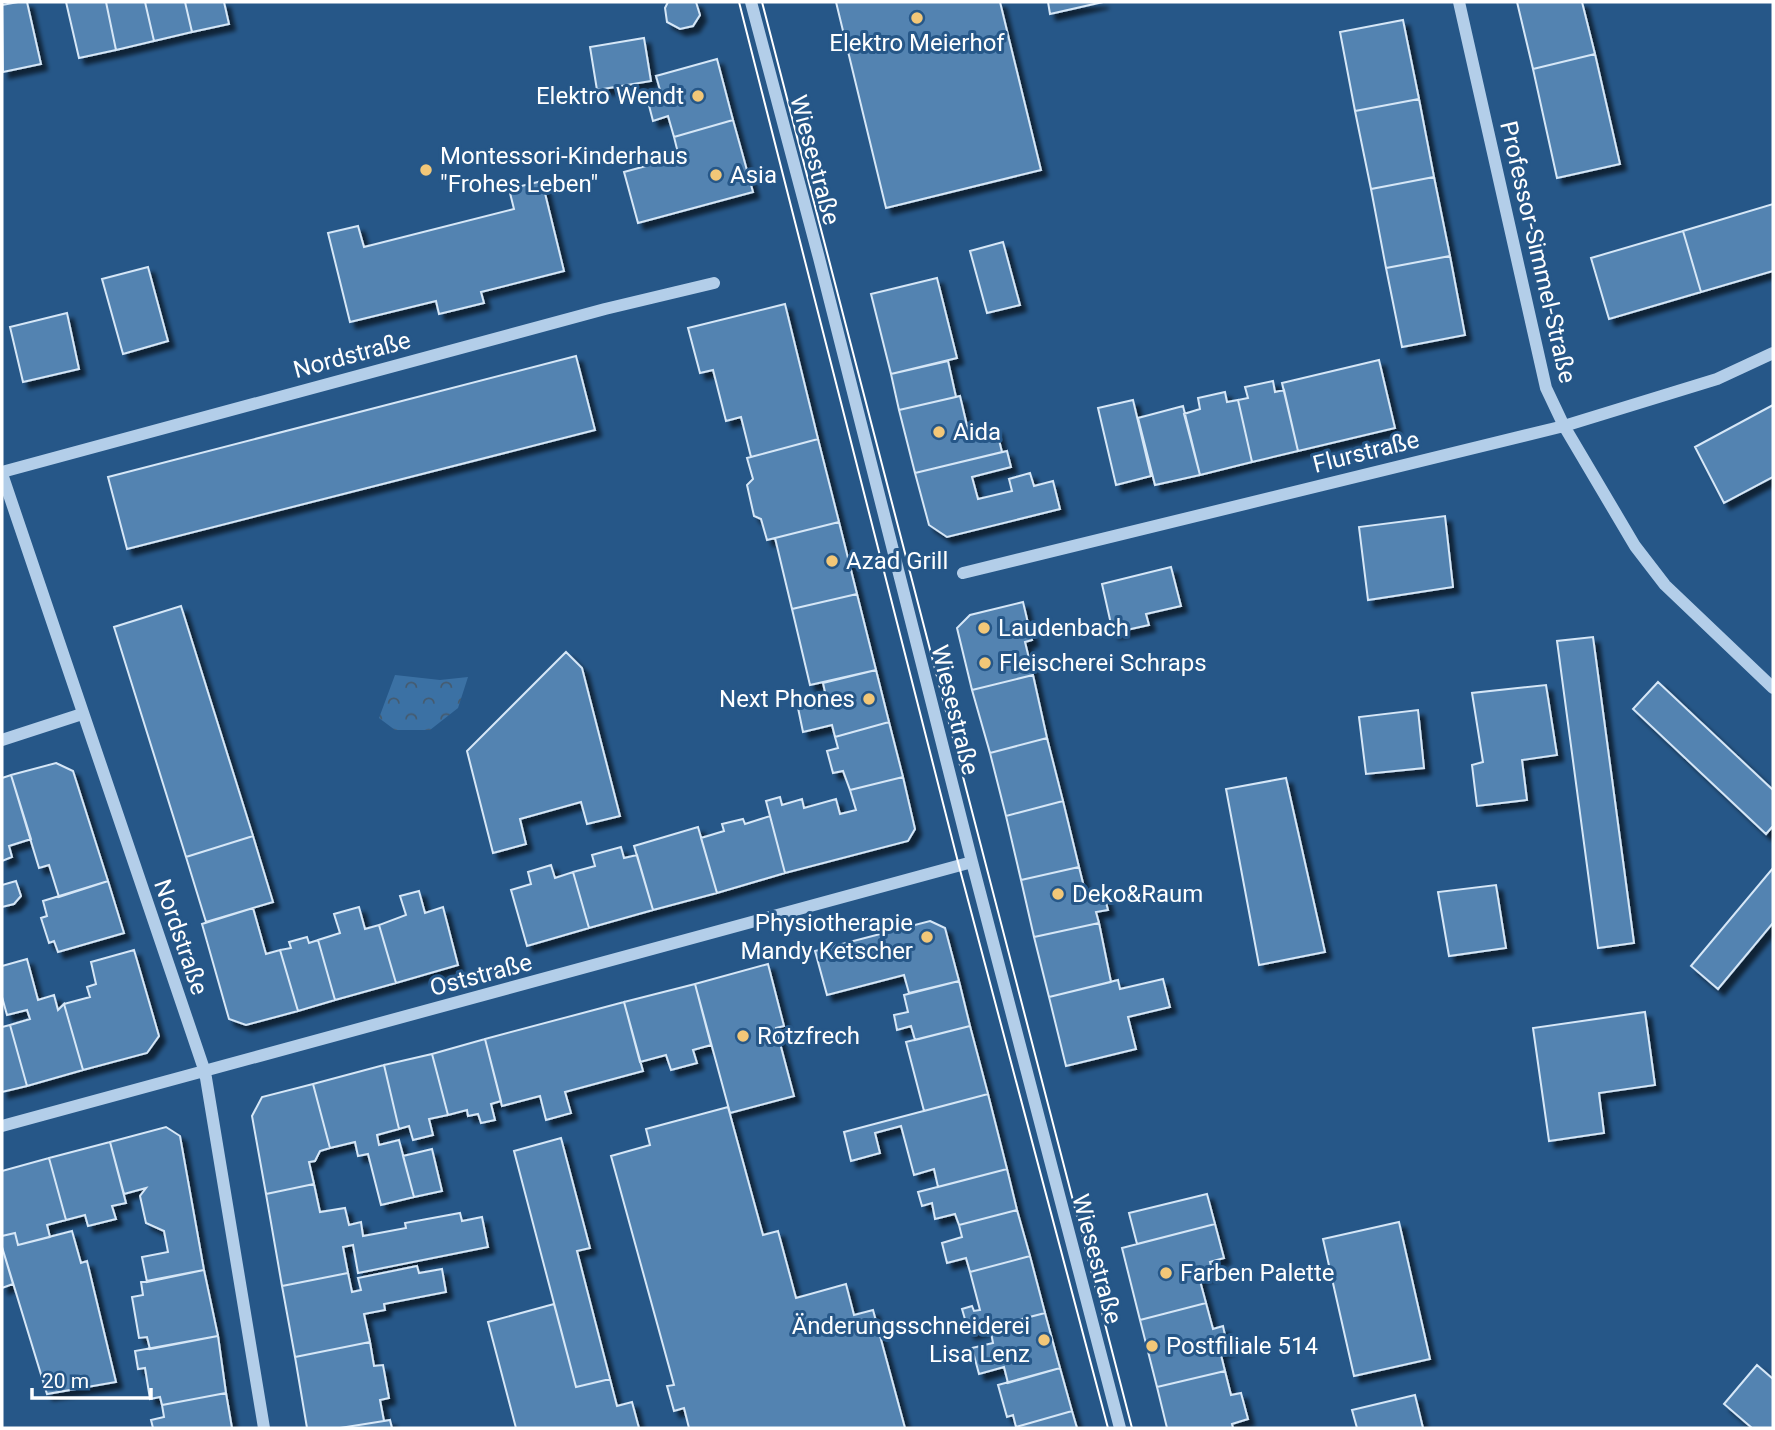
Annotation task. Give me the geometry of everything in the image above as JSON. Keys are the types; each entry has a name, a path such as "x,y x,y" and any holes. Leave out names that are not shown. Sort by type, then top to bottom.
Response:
{"street":[{"name":"Wiesestraße","path":"751,2 823,271 972,862 1120,1428"},
{"name":"Professor-Simmel-Straße","path":"1459,2 1546,388 1564,426 1635,546 1665,585 1773,688"},
{"name":"Nordstraße","path":"264,1428 205,1072 2,473 593,313 714,283"},
{"name":"Flurstraße","path":"963,573 1564,426 1717,379 1773,353"},
{"path":"2,740 82,713"},
{"name":"Oststraße","path":"2,1126 972,862"}],"green space":[{"path":"395,675 440,680 468,677 458,708 430,730 395,730 379,718"}],"building":[{"path":"27,2 41,64 3,72 2,5"},
{"path":"66,2 106,2 116,50 79,58"},
{"path":"106,2 145,2 154,41 116,50"},
{"path":"145,2 185,2 192,32 154,41"},
{"path":"185,2 224,2 229,24 192,32"},
{"path":"668,2 696,2 700,15 693,26 680,29 667,22 665,8"},
{"path":"836,2 1000,2 1041,170 886,208"},
{"path":"1048,2 1103,2 1050,14"},
{"path":"1517,2 1582,2 1595,54 1533,69"},
{"path":"1403,20 1419,99 1355,111 1340,32"},
{"path":"644,38 651,81 597,90 590,47"},
{"path":"1595,54 1620,164 1557,178 1533,69"},
{"path":"717,59 733,120 674,137 668,116 653,121 646,94 660,90 656,76"},
{"path":"1419,99 1434,177 1371,189 1355,111"},
{"path":"733,120 753,192 638,223 624,172 679,157 674,137"},
{"path":"1434,177 1450,256 1386,268 1371,189"},
{"path":"542,181 564,271 481,292 484,303 439,314 436,301 350,322 328,233 358,226 364,247 514,209 509,189"},
{"path":"1773,204 1773,271 1701,292 1683,231"},
{"path":"1683,231 1701,292 1609,319 1591,258"},
{"path":"1003,242 1020,305 987,313 970,251"},
{"path":"1450,256 1465,335 1402,347 1386,268"},
{"path":"148,267 168,341 123,354 102,279"},
{"path":"937,278 957,358 891,374 871,294"},
{"path":"785,304 818,439 751,457 741,417 726,421 713,370 700,373 688,328"},
{"path":"67,313 79,369 23,382 10,327"},
{"path":"576,356 595,430 127,549 108,477"},
{"path":"1379,360 1395,428 1298,451 1282,383"},
{"path":"948,361 956,397 899,410 891,374"},
{"path":"1273,381 1275,392 1284,390 1298,451 1252,462 1238,400 1248,398 1245,387"},
{"path":"1225,392 1227,402 1238,400 1252,462 1200,475 1184,414 1200,409 1198,398"},
{"path":"960,396 969,434 996,428 1002,452 915,473 899,410"},
{"path":"1133,400 1151,476 1116,485 1098,408"},
{"path":"1773,405 1773,477 1724,503 1695,447"},
{"path":"1183,406 1200,475 1155,485 1138,418"},
{"path":"818,439 839,522 767,540 761,519 754,516 747,485 753,479 747,458"},
{"path":"1007,451 1011,467 972,477 978,499 1012,491 1009,479 1030,473 1034,486 1053,481 1060,509 947,537 929,525 915,473"},
{"path":"1445,516 1453,587 1368,600 1359,527"},
{"path":"839,522 857,594 792,609 775,538"},
{"path":"1171,567 1181,606 1146,614 1149,625 1113,633 1102,584"},
{"path":"857,594 876,670 810,685 792,609"},
{"path":"1023,602 1032,640 1025,642 1033,675 972,690 957,628 970,615"},
{"path":"181,606 253,836 186,857 114,627"},
{"path":"1593,637 1634,943 1598,948 1557,641"},
{"path":"566,652 582,668 620,816 587,824 581,802 520,819 526,844 493,853 467,751"},
{"path":"876,670 889,722 835,737 832,725 803,732 798,708 827,701 823,683"},
{"path":"1033,675 1047,738 990,753 972,690"},
{"path":"1658,682 1773,790 1773,826 1766,834 1633,709"},
{"path":"1546,685 1557,755 1522,760 1527,800 1477,806 1472,765 1483,762 1472,693"},
{"path":"1418,710 1424,768 1366,774 1359,717"},
{"path":"889,722 903,777 850,790 843,771 833,773 827,751 838,748 835,737"},
{"path":"1047,738 1063,801 1006,816 990,753"},
{"path":"56,763 73,771 108,881 59,897 49,865 39,868 11,775"},
{"path":"11,775 31,839 9,846 12,857 2,861 2,778"},
{"path":"903,777 915,829 908,841 785,873 766,801 780,797 782,805 802,799 804,808 836,799 840,814 856,810 850,790"},
{"path":"1286,778 1325,952 1259,965 1226,789"},
{"path":"1063,801 1079,867 1021,880 1006,816"},
{"path":"770,816 785,873 717,893 701,838 724,831 722,824 743,819 745,824"},
{"path":"698,827 717,893 653,910 634,846"},
{"path":"253,836 273,902 206,922 186,857"},
{"path":"621,847 624,858 637,855 653,910 589,928 573,872 595,866 592,855"},
{"path":"551,865 555,878 573,872 589,928 527,946 511,890 531,884 528,872"},
{"path":"1079,867 1086,895 1103,891 1108,910 1096,912 1099,923 1034,937 1021,880"},
{"path":"1773,868 1773,923 1718,989 1691,966"},
{"path":"16,881 21,896 14,904 2,907 2,885"},
{"path":"108,881 124,933 58,952 54,941 49,943 41,918 47,916 43,901"},
{"path":"1496,885 1506,948 1449,956 1438,892"},
{"path":"419,891 425,913 443,907 458,965 396,983 379,925 406,915 400,896"},
{"path":"359,907 365,929 379,925 396,983 335,1000 318,940 340,933 334,914"},
{"path":"253,908 266,954 280,950 298,1011 246,1025 229,1019 202,924"},
{"path":"930,921 945,928 959,981 909,993 904,975 827,995 815,951"},
{"path":"1099,923 1111,982 1049,997 1034,937"},
{"path":"307,937 309,943 318,940 335,1000 298,1011 280,950 291,948 289,942"},
{"path":"134,950 159,1036 147,1053 83,1070 64,1004 90,997 87,987 96,984 91,962"},
{"path":"27,959 38,1000 54,995 58,1010 64,1004 83,1070 27,1086 10,1025 30,1019 27,1010 7,1015 2,997 2,966"},
{"name":"Rotzfrech","path":"768,964 784,1026 776,1028 794,1096 730,1113 695,984"},
{"path":"1163,979 1170,1007 1128,1017 1136,1049 1066,1066 1049,997 1118,980 1120,989"},
{"path":"959,981 970,1026 915,1040 911,1026 897,1030 894,1015 908,1012 904,995"},
{"path":"695,984 711,1045 693,1050 697,1063 671,1070 666,1055 640,1062 624,1002"},
{"path":"624,1002 643,1071 565,1092 571,1113 546,1120 540,1096 502,1106 485,1039"},
{"path":"1645,1012 1655,1085 1599,1093 1604,1133 1549,1141 1533,1028"},
{"path":"10,1025 27,1086 2,1092 2,1027"},
{"path":"970,1026 988,1094 924,1111 906,1042"},
{"path":"485,1039 501,1101 491,1104 495,1120 481,1123 478,1114 468,1116 467,1110 448,1115 432,1054"},
{"path":"432,1054 448,1115 429,1119 433,1135 413,1140 409,1126 399,1129 384,1065"},
{"path":"384,1065 399,1129 377,1135 379,1145 399,1140 414,1197 381,1205 368,1154 358,1156 355,1142 330,1148 313,1084"},
{"path":"313,1084 330,1148 320,1151 315,1161 309,1162 314,1184 266,1194 252,1116 262,1097"},
{"path":"988,1094 1007,1169 938,1187 934,1169 914,1175 901,1126 875,1133 880,1153 851,1161 844,1132"},
{"path":"728,1107 763,1235 778,1231 796,1298 846,1284 854,1315 873,1310 905,1428 689,1428 684,1408 674,1411 667,1386 674,1385 611,1156 650,1145 646,1129"},
{"path":"166,1127 180,1136 204,1270 147,1282 142,1257 168,1252 164,1231 146,1223 140,1196 146,1188 124,1194 110,1142"},
{"path":"561,1138 590,1248 577,1251 610,1379 576,1387 514,1151"},
{"path":"110,1142 126,1203 112,1206 116,1219 88,1226 85,1215 66,1220 49,1158"},
{"path":"432,1149 442,1191 414,1197 403,1156"},
{"path":"49,1158 66,1220 47,1225 50,1237 18,1245 15,1233 2,1236 2,1171"},
{"path":"1007,1169 1017,1210 959,1225 955,1214 935,1219 932,1203 922,1206 918,1192"},
{"path":"314,1184 320,1212 345,1208 349,1225 361,1222 363,1236 406,1228 405,1223 460,1213 462,1221 482,1217 488,1247 358,1273 353,1245 343,1247 348,1273 282,1286 266,1194"},
{"path":"1207,1194 1215,1224 1137,1244 1129,1213"},
{"path":"1017,1210 1030,1256 970,1272 966,1258 947,1263 942,1243 962,1237 959,1225"},
{"path":"1399,1222 1430,1359 1354,1376 1323,1239"},
{"path":"1215,1224 1224,1258 1210,1262 1213,1274 1199,1277 1206,1303 1140,1320 1122,1248"},
{"path":"72,1231 81,1263 87,1261 116,1382 47,1394 2,1247 2,1236 15,1233 18,1245"},
{"path":"2,1247 13,1284 2,1288"},
{"path":"1030,1256 1045,1313 969,1333 962,1309 972,1306 974,1311 980,1310 970,1272"},
{"path":"417,1266 419,1273 442,1269 446,1292 384,1304 385,1310 364,1314 370,1342 295,1357 282,1286 348,1273 352,1292 361,1290 358,1278"},
{"path":"204,1270 218,1336 150,1349 147,1337 139,1338 132,1297 143,1295 141,1282"},
{"path":"1206,1303 1213,1329 1223,1326 1228,1349 1220,1351 1225,1371 1157,1387 1140,1320"},
{"path":"554,1304 576,1387 610,1379 617,1406 632,1402 639,1428 516,1428 488,1322"},
{"path":"1045,1313 1060,1368 1008,1383 1004,1367 979,1374 972,1348 993,1343 990,1327"},
{"path":"218,1336 226,1393 162,1405 160,1397 150,1399 145,1368 138,1369 135,1351"},
{"path":"370,1342 374,1366 383,1365 389,1398 380,1400 384,1421 340,1428 307,1428 295,1357"},
{"path":"1757,1365 1773,1379 1773,1428 1752,1428 1724,1404"},
{"path":"1060,1368 1072,1411 1016,1427 1013,1415 1007,1417 998,1385"},
{"path":"1225,1371 1231,1395 1241,1393 1248,1419 1232,1424 1233,1428 1167,1428 1157,1387"},
{"path":"226,1393 232,1428 153,1428 151,1420 164,1417 162,1405"},
{"path":"1415,1395 1423,1428 1357,1428 1352,1410"},
{"path":"1072,1411 1077,1428 1016,1428 1016,1427"},
{"path":"390,1420 392,1428 340,1428 384,1421"}],"tram line":[{"path":"739,2 959,866 1108,1428"},
{"path":"762,2 1132,1428"}],"place":[{"name":"Elektro Meierhof","path":"917,18"},
{"name":"Elektro Wendt","path":"698,96"},
{"name":"Montessori-Kinderhaus \"Frohes Leben\"","path":"426,170"},
{"name":"Asia","path":"716,175"},
{"name":"Aida","path":"939,432"},
{"name":"Azad Grill","path":"832,561"},
{"name":"Laudenbach","path":"984,628"},
{"name":"Fleischerei Schraps","path":"985,663"},
{"name":"Next Phones","path":"869,699"},
{"name":"Deko&Raum","path":"1058,894"},
{"name":"Physiotherapie Mandy Ketscher","path":"927,937"},
{"name":"Rotzfrech","path":"743,1036"},
{"name":"Farben Palette","path":"1166,1273"},
{"name":"Änderungsschneiderei Lisa Lenz","path":"1044,1340"},
{"name":"Postfiliale 514","path":"1152,1346"}]}
